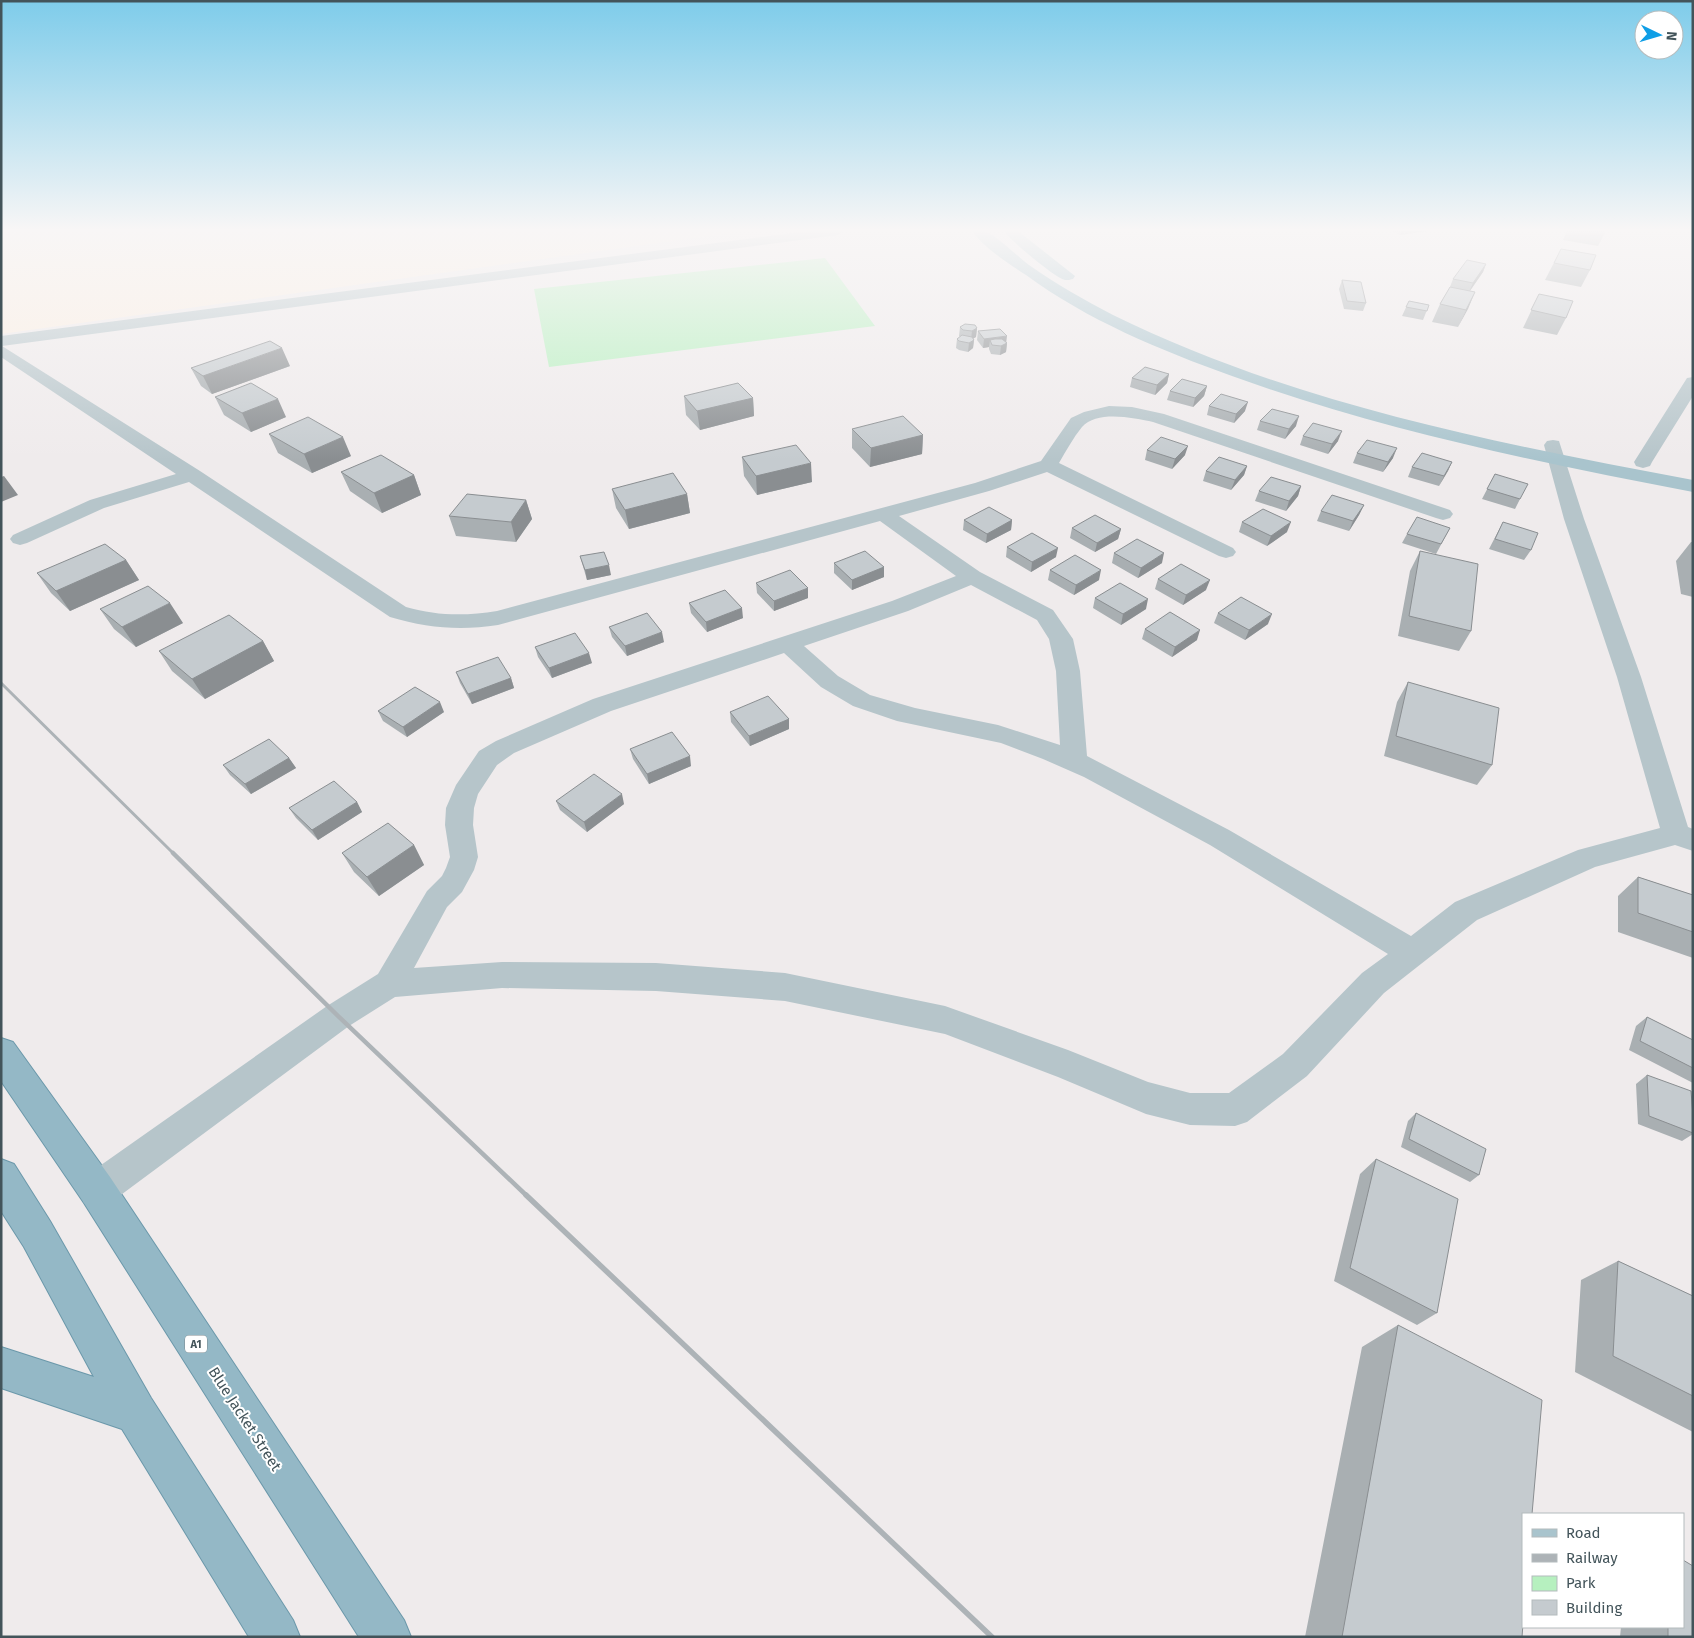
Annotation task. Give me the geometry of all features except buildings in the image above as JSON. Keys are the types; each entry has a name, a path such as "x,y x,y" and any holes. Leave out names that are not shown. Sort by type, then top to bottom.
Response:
{"highway":[{"name":"Blue Jacket Street","path":"1,1053 97,1190 387,1637"},
{"path":"1,1177 37,1234 136,1413 276,1637"},
{"path":"1,1367 136,1413"}],"main road":[{"path":"1089,307 1177,350 1254,379 1328,403 1416,427 1554,452 1643,462 1693,472"},
{"path":"1121,307 1199,347 1257,368 1349,397 1554,452 1693,486"}],"street":[{"path":"1,341 256,307"},
{"path":"1,350 398,612 420,619 443,623 470,623 498,618 982,487 1048,465 1078,422 1090,416 1109,411 1132,412 1158,418 1443,514"},
{"path":"1643,462 1693,382"},
{"path":"389,984 521,975 656,977 785,987 946,1020 1068,1065 1146,1098 1190,1109 1235,1110 1295,1065 1372,983 1466,911 1588,858 1684,837 1574,519 1554,452"},
{"path":"1048,465 1226,552"},
{"path":"20,539 97,504 193,475"},
{"path":"882,513 972,577 1045,615 1061,639 1068,671 1074,761"},
{"path":"97,1190 338,1016 389,984 438,899 452,884 460,870 464,857 459,825 460,808 465,792 488,758 505,747 602,705 900,606 972,577"},
{"path":"788,643 821,676 845,692 873,705 909,716 988,731 1028,743 1074,761 1213,833 1412,953"}],"shaded area":[{"path":"1,307 193,307 1,334"}],"green space":[{"path":"538,307 861,307 875,326 549,367"}],"railway":[{"path":"1,683 174,854"},
{"path":"173,853 338,1016 527,1196"},
{"path":"526,1195 992,1637"}]}
